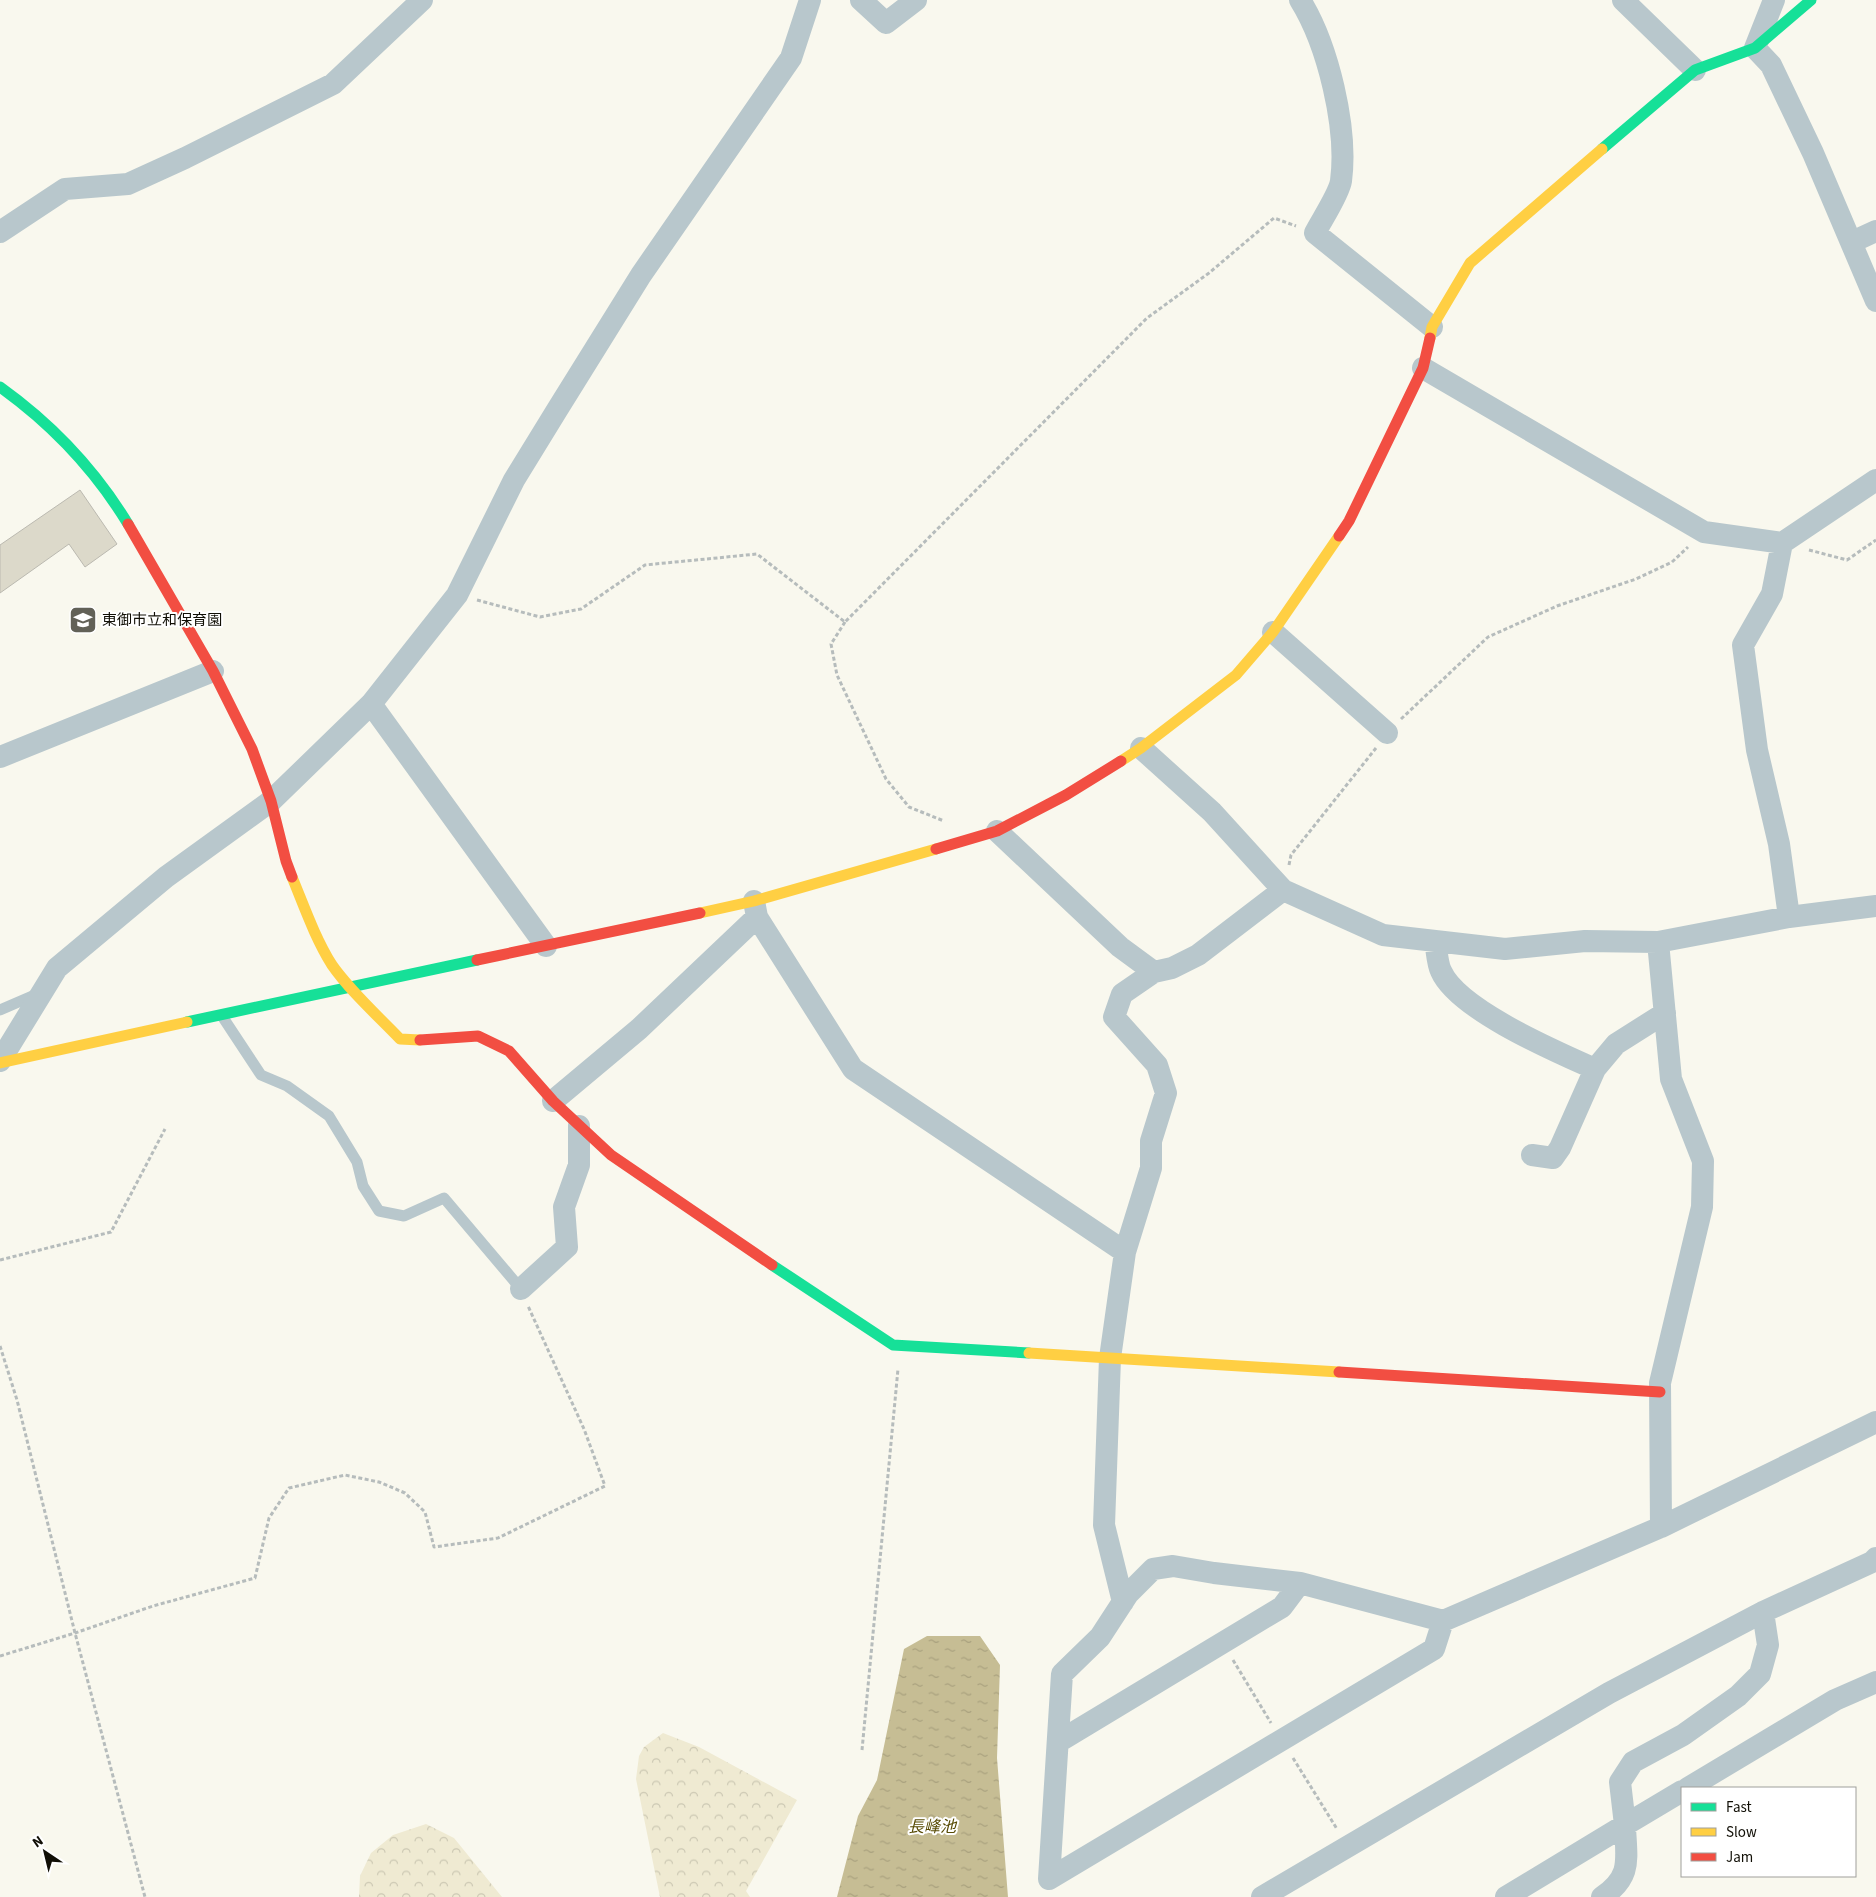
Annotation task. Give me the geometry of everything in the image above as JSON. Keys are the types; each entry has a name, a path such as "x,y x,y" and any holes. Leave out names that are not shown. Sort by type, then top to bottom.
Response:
{"street":[{"path":"0,232 66,189 128,184 185,158 333,84 422,0"},
{"path":"0,1062 57,968 166,877 270,801 371,704 406,657 457,595 514,480 567,393 641,275 790,58 810,0"},
{"path":"861,0 886,23 916,0"},
{"path":"1300,0 1311,18 1329,70 1342,137 1340,183 1315,233 1432,327"},
{"path":"1623,0 1695,70"},
{"path":"1755,48 1774,0"},
{"path":"0,1062 350,986 546,946 756,909 986,834 1066,795 1141,748 1236,675 1273,632 1349,521 1423,368 1432,327 1470,264 1695,70 1755,48 1811,0"},
{"path":"1755,48 1770,65 1813,153 1876,301"},
{"path":"1852,242 1876,231"},
{"path":"1423,368 1704,532 1782,543 1876,480"},
{"path":"0,387 32,410 85,462 126,521 213,671 252,749 270,801 286,861 312,926 332,964 350,986 400,1039 425,1040 478,1036 509,1051 554,1101 611,1155 779,1271 893,1345 1660,1392"},
{"path":"1782,543 1772,594 1743,645 1757,750 1779,844 1789,917"},
{"path":"1273,632 1387,733"},
{"path":"0,757 213,671"},
{"path":"371,704 546,946"},
{"path":"1141,748 1212,812 1283,890 1383,935 1505,949 1585,941 1658,942 1789,917 1876,906"},
{"path":"986,834 1120,947 1154,972"},
{"path":"1123,1602 1104,1526 1110,1358 1125,1252 1151,1168 1151,1141 1166,1093 1157,1065 1114,1016 1122,994 1154,972 1172,968 1198,955 1283,890"},
{"path":"554,1101 639,1029 756,909"},
{"path":"756,909 853,1069 1125,1252"},
{"path":"1435,941 1440,971 1454,990 1502,1023 1536,1043 1596,1069"},
{"path":"1658,942 1670,1079 1703,1161 1702,1207 1660,1383 1661,1527"},
{"path":"1532,1155 1553,1158 1560,1148 1596,1069 1616,1044 1665,1013"},
{"path":"521,1289 567,1247 564,1207 580,1165 579,1126"},
{"path":"1048,1888 1062,1674 1100,1637 1123,1602 1153,1568 1173,1566 1300,1583 1444,1621 1661,1527 1876,1422"},
{"path":"1262,1897 1609,1693 1762,1612 1876,1558"},
{"path":"1058,1742 1282,1607 1300,1583"},
{"path":"1602,1897 1615,1888 1626,1870 1626,1825 1620,1782 1632,1762 1683,1735 1738,1696 1760,1674 1768,1645 1762,1612"},
{"path":"1048,1888 1282,1740 1434,1649 1444,1621"},
{"path":"1690,1787 1835,1700 1876,1682"},
{"path":"1506,1897 1681,1793"}],"lane":[{"path":"0,1010 43,992"},
{"path":"221,1014 262,1075 287,1086 329,1116 358,1162 363,1186 379,1211 404,1216 444,1198 521,1289"}],"path":[{"path":"986,834 958,827 909,807 886,779 837,675 831,644 845,622 1147,318 1209,273 1274,218 1315,233"},
{"path":"1283,890 1291,855 1387,733 1488,637 1557,606 1636,579 1672,562 1704,532"},
{"path":"1782,543 1847,560 1876,540"},
{"path":"457,595 540,617 581,609 645,565 758,554 845,622"},
{"path":"0,1260 111,1232 165,1129"},
{"path":"0,1656 153,1606 255,1578 269,1518 289,1488 345,1476 379,1482 405,1493 425,1512 434,1547 498,1538 605,1486 584,1428 521,1289"},
{"path":"0,1346 17,1400 75,1633 145,1897"},
{"path":"862,1750 900,1346"},
{"path":"1223,1643 1348,1846"}],"green space":[{"path":"663,1733 699,1747 797,1800 746,1891 750,1897 660,1897 636,1779 639,1756 644,1747"},
{"path":"426,1824 454,1838 502,1897 359,1897 360,1876 371,1853 393,1835"}],"water":[{"name":"長峰池","path":"927,1636 980,1636 1000,1665 997,1758 1008,1897 837,1897 858,1816 877,1780 904,1649"}],"building":[{"path":"80,490 117,544 85,567 69,544 0,593 0,545"}],"traffic: fast":[{"path":"1602,149 1695,70 1755,48 1811,0"},
{"path":"0,387 55,432 87,466 128,524"},
{"path":"187,1022 477,960"},
{"path":"772,1265 893,1345 1029,1353"}],"traffic: slow":[{"path":"1430,338 1432,327 1470,263 1602,149"},
{"path":"1121,761 1141,748 1236,675 1273,632 1339,536"},
{"path":"700,913 754,901 936,849"},
{"path":"292,877 320,944 339,975 400,1039 420,1040"},
{"path":"0,1063 187,1022"},
{"path":"1029,1353 1339,1372"}],"traffic: jam":[{"path":"1339,536 1349,521 1423,368 1430,338"},
{"path":"128,524 213,671 252,749 271,801 286,861 292,877"},
{"path":"936,849 997,831 1066,795 1121,761"},
{"path":"477,960 700,913"},
{"path":"420,1040 478,1036 509,1051 553,1101 611,1155 772,1265"},
{"path":"1339,1372 1660,1392"}],"place":[{"name":"東御市立和保育園","path":"83,620"}]}
